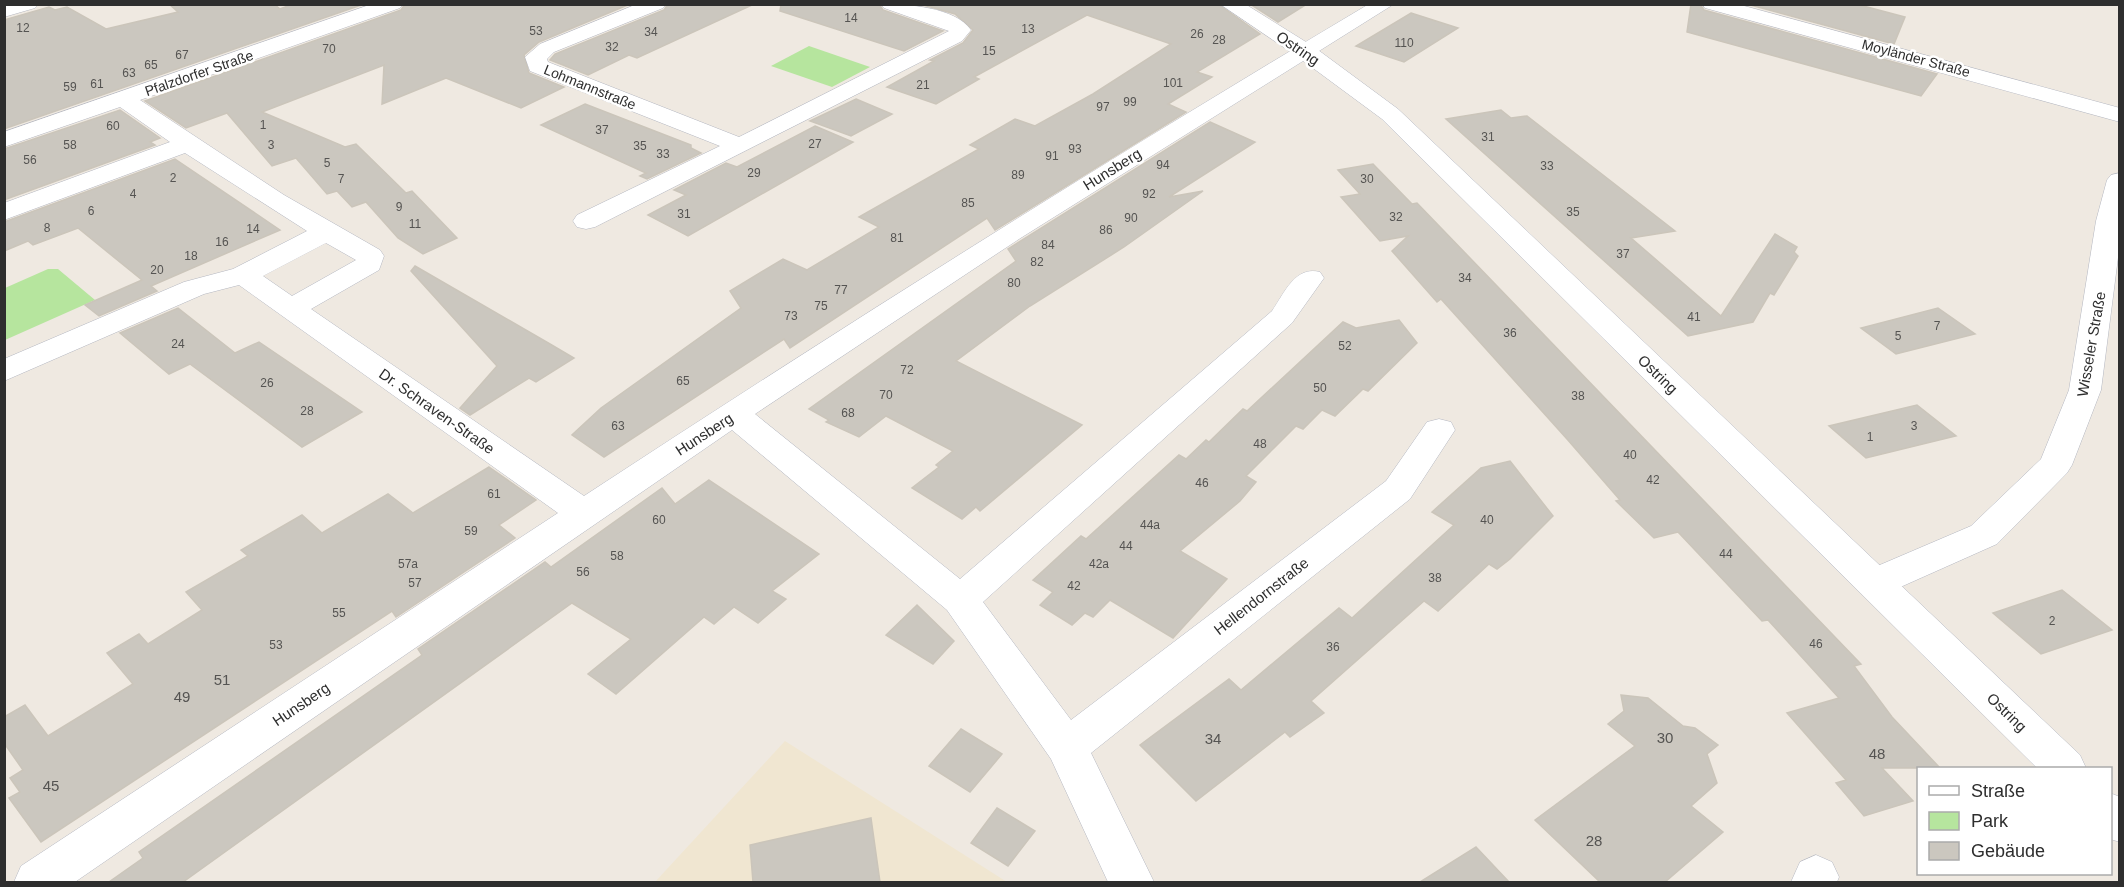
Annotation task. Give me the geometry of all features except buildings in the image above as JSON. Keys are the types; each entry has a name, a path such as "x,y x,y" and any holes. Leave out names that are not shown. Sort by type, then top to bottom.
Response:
{"street":[{"path":"4,12 28,4"},
{"name":"Pfalzdorfer Straße","path":"4,140 393,4"},
{"name":"Lohmannstraße","path":"656,4 547,48 536,57 538,66 740,146"},
{"path":"586,221 955,38 961,30 953,23 891,4"},
{"name":"Ostring","path":"1230,4 1306,52 1390,114 2064,767"},
{"name":"Hunsberg","path":"37,882 583,513 960,265 1384,4"},
{"name":"Moyländer Straße","path":"1712,4 2120,115"},
{"path":"123,99 187,144 326,232 370,256 369,264 291,309"},
{"path":"4,212 187,144"},
{"name":"Wisseler Straße","path":"1874,583 1984,535 2055,465 2085,390 2109,221 2120,180"},
{"path":"4,371 194,288 243,275 326,232"},
{"name":"Dr. Schraven-Straße","path":"243,275 583,513"},
{"path":"960,600 1282,316 1310,278"},
{"path":"734,414 960,600 1067,747 1131,882"},
{"name":"Hellendornstraße","path":"1067,747 1398,490 1439,430"}],"shaded area":[{"path":"785,741 1007,882 655,882"}],"green space":[{"path":"809,46 870,67 832,87 771,66"},
{"path":"48,269 58,269 95,300 5,340 5,288"}]}
